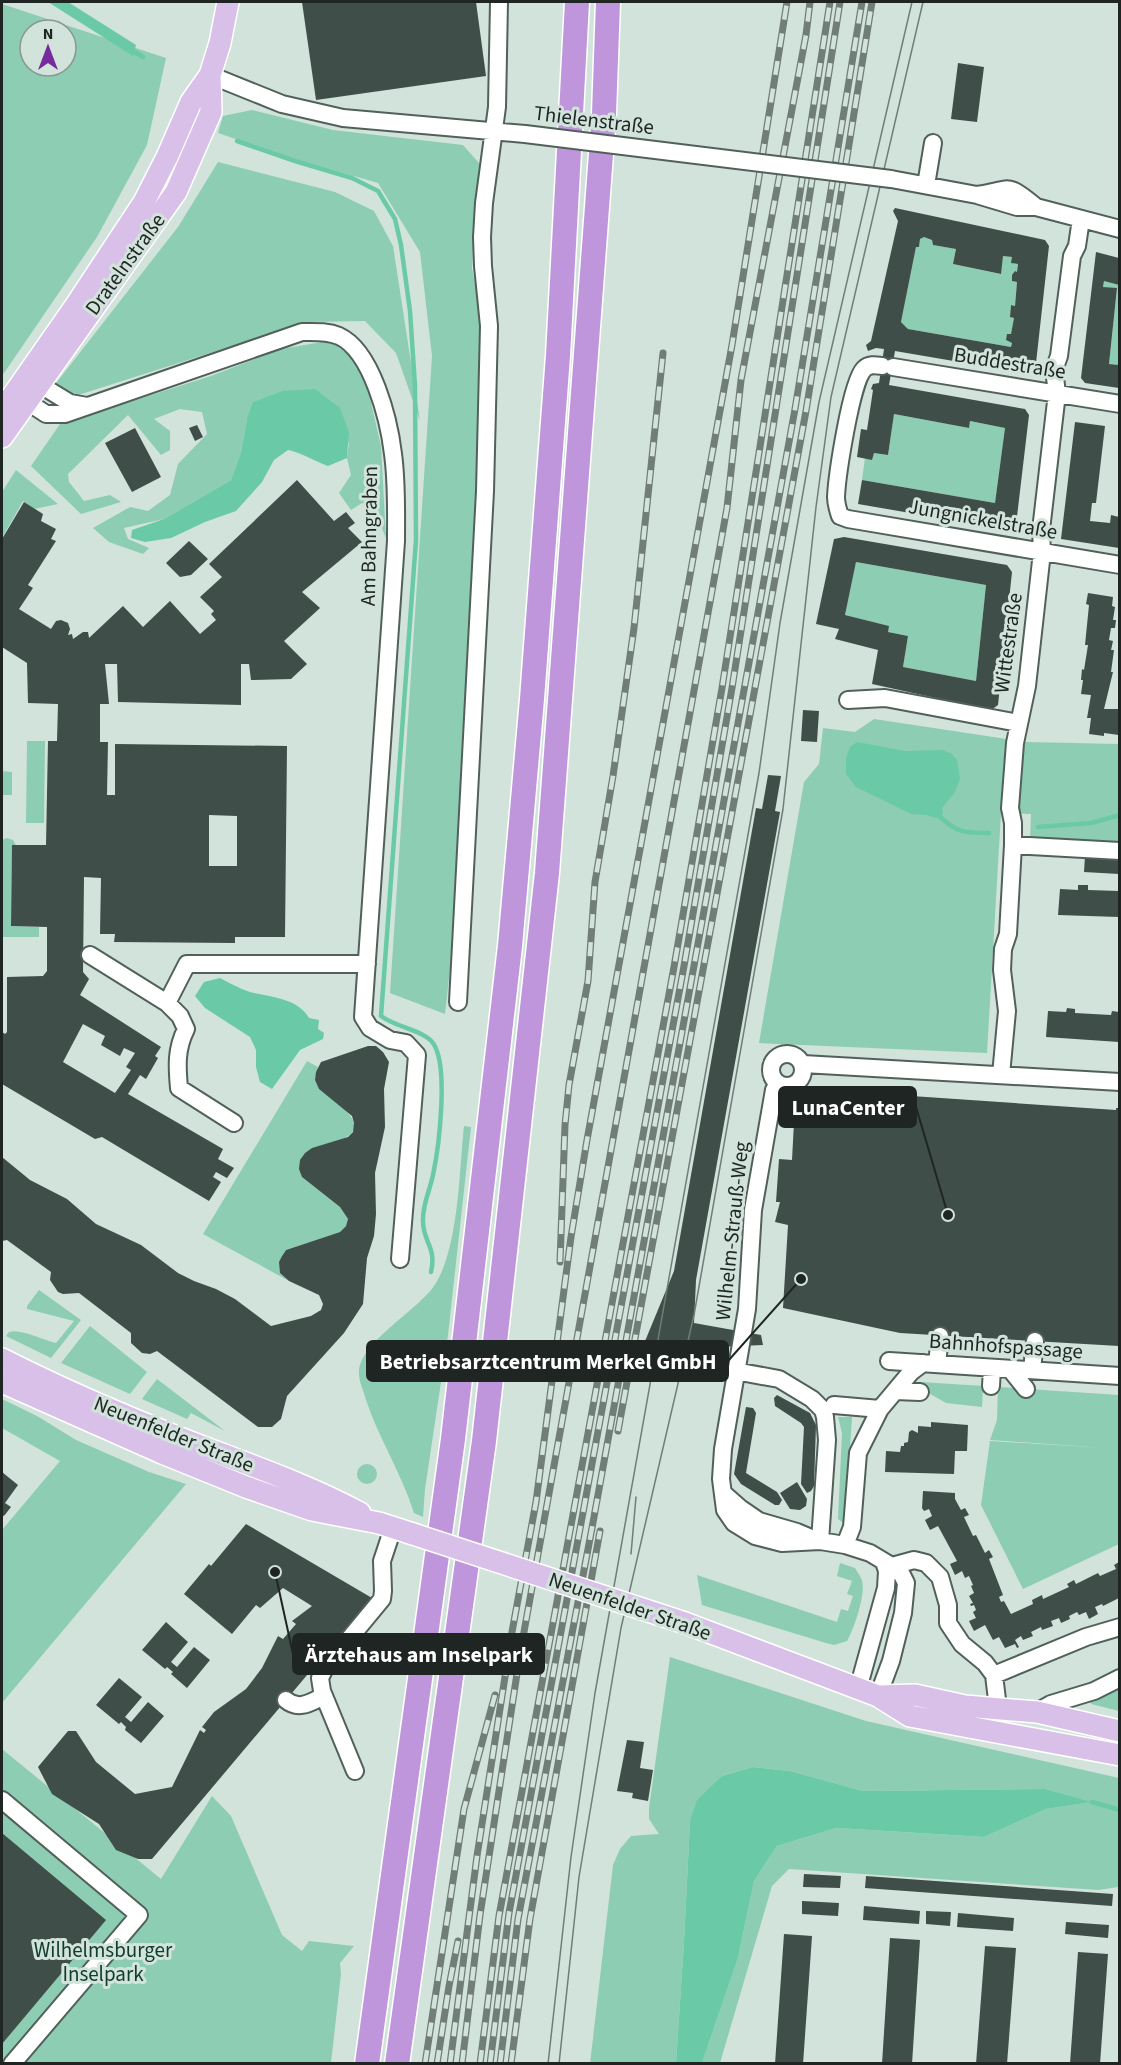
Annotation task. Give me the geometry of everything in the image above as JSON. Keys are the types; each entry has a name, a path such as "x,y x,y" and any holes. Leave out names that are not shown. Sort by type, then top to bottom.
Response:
{"highway":[{"path":"367,2064 453,1439 510,946 532,699 558,356 578,2"},
{"path":"397,2064 484,1441 547,873 604,114 608,2"}],"main road":[{"name":"Dratelnstraße","path":"2,411 26,388 176,192 211,112 210,75 220,43 228,2"},
{"name":"Dratelnstraße","path":"2,437 26,388"},
{"name":"Neuenfelder Straße","path":"2,1359 164,1432 316,1491 395,1528"},
{"name":"Neuenfelder Straße","path":"2,1382 162,1453 246,1487 312,1510 395,1528 685,1623 878,1696 910,1716 1119,1755"},
{"name":"Neuenfelder Straße","path":"878,1696 915,1695 965,1706 1037,1712 1119,1731"}],"street":[{"path":"458,1002 485,491 489,326 482,237 484,203 494,132 500,2"},
{"name":"Thielenstraße","path":"210,75 282,104 333,117 525,134 891,179 977,195 1017,207 1036,207 1119,229"},
{"path":"926,185 933,143"},
{"name":"Wittestraße","path":"1001,1075 1002,1043 1007,1011 1002,970 1003,949 1008,933 1013,845 1010,808 1015,743 1027,686 1042,552 1041,530 1057,393 1054,370 1059,356 1072,256 1077,246 1081,219"},
{"name":"Am Bahngraben","path":"26,388 43,412 51,415 70,413 302,332 322,332 339,336 355,348 368,365 383,410 393,452 396,490 395,552 363,1017 370,1028 390,1040 406,1043 417,1055 400,1258"},
{"name":"Buddestraße","path":"840,516 836,498 838,477 852,399 858,378 880,367 1119,404"},
{"name":"Jungnickelstraße","path":"840,516 1119,565"},
{"path":"848,700 885,698 1018,723"},
{"path":"1013,845 1119,851"},
{"path":"90,955 167,1003 180,1016 186,1029 179,1043 177,1059 179,1088 234,1123"},
{"path":"167,1003 188,964 368,964"},
{"name":"Wilhelm-Strauß-Weg","path":"888,1564 870,1553 846,1545 820,1541 759,1521 723,1492 721,1464 747,1309 753,1210 774,1090 778,1083 771,1074 776,1057 788,1053 794,1055 803,1064 1119,1082"},
{"path":"778,1083 784,1086 797,1083 801,1078 803,1064"},
{"path":"846,1545 852,1527 858,1453 880,1409 911,1372 930,1364 940,1336"},
{"path":"1032,1370 1035,1341"},
{"name":"Bahnhofspassage","path":"889,1361 1119,1377"},
{"path":"991,1386 992,1368"},
{"path":"1010,1369 1026,1389"},
{"path":"735,1371 779,1379 812,1399 823,1410 827,1424 827,1440 820,1541"},
{"path":"895,1391 920,1392"},
{"path":"834,1405 880,1409"},
{"path":"354,1767 320,1684 323,1671 379,1603 383,1591 382,1561 395,1528"},
{"path":"888,1564 914,1560 926,1563 940,1577 948,1605 948,1623 962,1644 985,1663 994,1675 998,1708"},
{"path":"858,1689 886,1588 888,1564"},
{"path":"878,1696 891,1661 906,1595 904,1577 900,1571 888,1564"},
{"path":"994,1675 1061,1647 1119,1627"},
{"path":"1037,1712 1051,1704 1094,1691 1119,1678"},
{"path":"286,1700 294,1706 324,1696"},
{"path":"2,1800 139,1915 12,2064"}],"green space":[{"path":"2,4 45,18 18,18 18,78 78,78 78,29 166,58 147,145 97,237 2,376"},
{"path":"252,110 333,130 463,145 479,163 481,188 474,230 472,268 479,305 479,439 450,969 445,1014 390,993 432,356 420,252 378,183 288,157 218,133 223,116"},
{"path":"218,162 335,192 374,211 393,246 420,421 396,353 365,321 307,322 72,397 53,387 178,227"},
{"path":"924,237 932,240 933,245 956,249 953,264 1000,274 1003,256 1012,257 1012,263 1018,264 1017,272 1012,275 1012,281 1017,282 1015,306 1011,305 1010,316 1014,318 1011,334 1006,340 1012,343 1011,347 908,329 901,322 916,247 919,247 920,239"},
{"path":"1104,281 1119,285 1119,365 1109,364 1117,289 1103,287"},
{"path":"329,341 352,356 366,381 381,446 386,538 376,514 362,503 351,510 339,493 351,475 347,458 349,443 247,419 241,452 231,480 164,519 124,528 128,539 149,548 143,554 109,542 93,528 130,507 148,511 170,495 178,464 207,434 202,412 180,409 154,419 170,431 170,450 161,455 128,415 68,474 69,482 84,501 110,495 121,502 81,514 31,466 60,424 211,376 280,349"},
{"path":"894,414 969,428 970,421 1005,428 995,503 862,480 865,458 872,459 874,453 888,455"},
{"path":"16,470 58,504 34,509 23,501 2,538 2,492"},
{"path":"856,562 986,585 976,681 903,667 908,636 888,632 888,626 845,615"},
{"path":"874,719 1026,742 1119,744 1119,841 1030,842 1031,814 1001,813 987,1053 759,1043 804,782 819,764 823,728 855,732"},
{"path":"27,741 45,741 44,823 26,823"},
{"path":"2,771 12,772 12,795 2,795"},
{"path":"7,838 13,840 16,845 12,845 11,926 39,927 39,937 2,937 2,840"},
{"path":"307,1061 318,1067 315,1080 324,1092 344,1108 353,1119 354,1125 352,1132 340,1140 306,1152 301,1162 302,1177 340,1207 348,1219 346,1226 340,1232 286,1250 281,1258 280,1266 289,1281 203,1234"},
{"path":"464,1126 471,1127 448,1335 425,1489 423,1517 414,1513 371,1414 359,1374 367,1351 389,1328 426,1296 442,1270 449,1252 453,1231"},
{"path":"39,1290 81,1320 51,1358 6,1336 9,1332 14,1331 56,1343 74,1321 27,1309"},
{"path":"90,1326 147,1372 130,1394 61,1363"},
{"path":"157,1379 225,1431 191,1413 187,1419 142,1399"},
{"path":"921,1382 983,1386 982,1407 946,1403 921,1391"},
{"path":"998,1387 1119,1395 1119,1544 1023,1589 981,1505 990,1441 1105,1448 990,1440 997,1420"},
{"path":"2,1399 37,1416 76,1440 149,1472 186,1484 2,1703 2,1530 60,1461 2,1428"},
{"path":"838,1417 852,1417 845,1524 838,1519 842,1433"},
{"path":"363,1464 371,1464 377,1470 377,1478 371,1484 363,1484 357,1478 357,1470"},
{"path":"840,1563 855,1568 863,1587 856,1620 847,1641 834,1645 702,1605 697,1575 837,1622 841,1609 848,1611 853,1596 847,1594 852,1581 837,1576"},
{"path":"670,1657 866,1721 1119,1778 1120,1885 1099,1890 789,1869 772,1886 720,2063 702,2063 738,1958 754,1881 777,1846 836,1828 984,1837 1046,1809 1091,1802 1046,1789 863,1791 790,1771 753,1767 722,1776 690,1821 676,2063 590,2064 613,1865 620,1849 631,1836 659,1834 649,1819 649,1808"},
{"path":"1119,1685 1119,1711 1091,1704 1090,1699"},
{"name":"Wilhelmsburger Inselpark","path":"2,1749 161,1879 212,1796 231,1816 282,1935 302,1951 309,1941 354,1946 340,1963 341,1974 331,2063 2,2063"}],"shaded area":[{"path":"48,2 68,2 136,45 133,56 78,21 78,18 73,18"},
{"path":"315,389 340,408 349,432 347,458 328,466 288,450 274,460 262,482 236,511 171,538 145,542 131,538 132,530 164,519 231,480 241,452 247,419 253,402 283,391"},
{"path":"857,742 905,751 943,750 952,754 957,760 960,779 955,792 942,808 943,814 936,818 911,814 856,787 846,774 846,758 850,747"},
{"path":"220,978 246,991 291,1002 304,1011 309,1018 319,1020 318,1029 324,1033 323,1039 300,1050 272,1089 260,1082 256,1067 256,1050 250,1037 205,1008 195,996 204,982"},
{"path":"753,1767 790,1771 863,1791 1046,1789 1092,1802 1046,1809 984,1837 836,1828 777,1846 754,1881 738,1958 702,2063 676,2063 690,1821 697,1800 722,1776"}],"building":[{"path":"302,2 476,2 486,76 316,100"},
{"path":"958,63 984,67 977,122 951,119"},
{"path":"895,208 1045,240 1049,246 1035,372 1029,374 895,351 889,385 1025,409 1029,415 1016,525 1009,530 858,504 862,480 995,503 1005,428 970,421 969,428 894,414 888,455 874,453 872,460 857,457 861,429 867,430 873,390 871,389 873,384 879,383 884,349 876,348 868,351 866,345 871,341 898,221 893,211","holes":["924,237 932,240 933,245 956,249 953,264 1001,274 1003,256 1012,257 1011,263 1018,264 1017,272 1015,271 1012,275 1012,281 1017,282 1015,306 1011,305 1010,317 1014,318 1011,334 1007,334 1006,340 1012,343 1011,347 908,329 901,322 916,247 919,247 920,239"]},
{"path":"1096,252 1119,258 1119,285 1104,281 1103,287 1117,288 1109,364 1119,365 1119,388 1085,383 1081,378"},
{"path":"1075,422 1105,426 1096,503 1092,503 1090,521 1110,523 1111,515 1119,517 1119,548 1061,539"},
{"path":"197,425 203,437 195,441 189,428"},
{"path":"135,428 161,477 132,492 105,443"},
{"path":"297,480 334,521 346,512 355,523 348,528 362,542 302,592 320,608 284,641 307,664 291,679 251,680 249,664 241,664 241,705 118,702 117,664 105,664 109,704 100,704 100,742 108,742 107,795 115,795 115,744 287,746 285,937 235,937 235,943 114,942 115,934 100,934 101,878 84,877 83,972 89,979 80,995 161,1047 155,1056 158,1058 146,1079 140,1075 128,1094 223,1149 218,1159 234,1168 227,1178 216,1172 213,1177 221,1182 209,1201 102,1137 95,1139 2,1084 2,1032 5,1034 7,1032 7,977 43,976 47,971 47,927 11,926 12,845 46,845 48,741 57,741 58,704 28,703 27,663 2,647 2,539 24,502 43,514 41,521 56,529 51,539 56,541 28,585 33,588 19,609 51,629 56,621 61,620 68,623 70,629 68,635 72,634 73,639 83,632 88,632 89,638 123,606 143,627 170,601 200,634 216,620 211,614 214,611 200,597 222,577 209,564","holes":["209,815 237,816 237,866 209,866","83,1024 105,1036 101,1045 120,1056 124,1048 135,1053 126,1067 131,1070 115,1093 63,1062"]},
{"path":"844,537 1007,565 1012,572 998,705 991,710 872,684 878,650 835,639 839,629 816,624 834,539","holes":["856,562 986,585 976,681 903,667 908,636 888,632 889,626 845,615"]},
{"path":"189,541 208,559 191,575 180,577 166,563"},
{"path":"1088,593 1113,597 1112,606 1115,607 1113,620 1116,620 1115,628 1111,628 1109,640 1113,641 1111,672 1113,672 1104,709 1118,709 1119,735 1089,734 1091,718 1087,718 1091,695 1081,694 1082,669 1084,670 1088,645 1085,645"},
{"path":"803,710 819,711 817,742 801,741"},
{"path":"768,775 781,776 775,811 780,812 696,1280 694,1323 761,1335 763,1345 694,1348 643,1346 674,1271 756,808 762,809"},
{"path":"1085,856 1119,858 1119,874 1084,872"},
{"path":"1078,885 1088,885 1088,890 1119,891 1119,917 1058,915 1060,889 1078,890"},
{"path":"1067,1008 1075,1009 1075,1013 1111,1015 1112,1011 1119,1012 1119,1042 1046,1037 1048,1011 1066,1012"},
{"path":"368,1046 376,1046 389,1062 384,1089 385,1127 375,1173 374,1236 367,1258 363,1304 344,1333 287,1396 281,1419 272,1427 258,1427 157,1351 150,1354 142,1353 131,1343 131,1333 79,1293 58,1292 50,1280 51,1272 7,1240 2,1241 2,1157 30,1180 67,1199 96,1224 141,1245 178,1273 235,1299 271,1326 311,1316 321,1310 323,1304 319,1295 289,1281 280,1273 279,1262 286,1250 340,1232 346,1226 348,1219 340,1207 302,1177 299,1169 300,1160 312,1148 348,1137 353,1132 354,1123 352,1116 319,1089 315,1080 316,1072 321,1062"},
{"path":"809,1089 1116,1110 1119,1108 1119,1346 900,1333 783,1308 788,1225 775,1222 780,1202 776,1202 779,1159 792,1160 795,1103"},
{"path":"777,1395 810,1413 816,1425 814,1486 807,1493 801,1484 804,1427 775,1406 774,1398"},
{"path":"746,1407 753,1408 756,1413 746,1473 777,1492 782,1500 779,1505 775,1505 741,1484 734,1474"},
{"path":"931,1422 968,1425 967,1451 955,1451 954,1474 885,1472 886,1451 900,1452 901,1446 908,1442 909,1432 912,1430 918,1433 918,1426 931,1427"},
{"path":"2,1472 18,1485 5,1503 11,1507 4,1516 2,1515"},
{"path":"797,1482 807,1499 806,1506 800,1510 790,1509 780,1493"},
{"path":"923,1491 955,1493 955,1499 961,1510 965,1508 969,1515 964,1517 973,1536 976,1535 985,1553 989,1550 993,1557 989,1559 1003,1595 999,1597 1011,1614 1033,1604 1032,1600 1042,1595 1043,1599 1069,1587 1067,1584 1074,1580 1076,1584 1098,1573 1100,1576 1116,1569 1114,1565 1119,1562 1119,1598 1103,1606 1102,1604 1095,1607 1098,1614 1089,1619 1086,1612 1079,1615 1077,1612 1069,1616 1070,1619 1061,1623 1059,1618 1051,1621 1053,1626 1042,1630 1041,1627 1031,1632 1033,1636 1023,1640 1021,1636 1015,1640 1019,1647 1017,1648 1015,1644 1005,1648 999,1637 993,1640 985,1625 974,1631 969,1621 976,1618 973,1612 976,1610 974,1605 970,1604 973,1603 969,1596 974,1593 971,1586 973,1585 969,1576 965,1578 962,1571 955,1575 950,1564 957,1561 938,1526 930,1530 925,1520 932,1516 929,1509 924,1511 922,1508"},
{"path":"246,1524 372,1598 152,1859 138,1859 116,1850 99,1824 52,1794 38,1767 68,1731 76,1731 96,1762 135,1794 172,1787 200,1730 204,1733 206,1730 202,1727 214,1712 246,1689 262,1668 278,1636 283,1639 296,1624 292,1621 312,1606 283,1588 260,1608 256,1605 232,1634 184,1594"},
{"path":"166,1622 188,1642 171,1662 177,1667 194,1647 210,1660 187,1688 171,1674 173,1672 167,1667 165,1669 142,1650"},
{"path":"119,1678 142,1697 125,1717 131,1722 148,1702 164,1716 141,1743 125,1730 126,1727 121,1722 119,1724 96,1705"},
{"path":"627,1740 644,1742 640,1768 653,1770 648,1801 632,1798 633,1793 617,1791"},
{"path":"2,1833 106,1920 2,2044"},
{"path":"804,1874 841,1876 840,1888 803,1887"},
{"path":"866,1876 1113,1894 1112,1906 865,1888"},
{"path":"802,1901 839,1903 838,1916 802,1914"},
{"path":"864,1906 920,1911 919,1924 863,1920"},
{"path":"926,1911 951,1912 950,1926 926,1924"},
{"path":"958,1913 1014,1918 1013,1931 957,1927"},
{"path":"1066,1922 1109,1925 1108,1938 1065,1934"},
{"path":"784,1934 812,1936 803,2064 775,2064"},
{"path":"890,1938 920,1940 912,2064 882,2064"},
{"path":"985,1946 1016,1948 1007,2064 976,2064"},
{"path":"1078,1952 1108,1954 1100,2064 1070,2064"}],"waterway":[{"path":"130,49 143,57"},
{"path":"237,141 352,178 378,191 395,219 401,245 410,311 415,386 416,540 381,1016 423,1035 433,1043 441,1069 440,1127 432,1181 423,1219 423,1227 432,1256 431,1272"},
{"path":"1038,827 1091,823 1120,815"},
{"path":"939,816 951,826 962,831 989,833"},
{"path":"1092,1802 1120,1810"}],"tram line":[{"path":"548,2064 571,1857 595,1693 759,773 780,623 819,402 912,2"},
{"path":"559,2064 579,1877 621,1628 694,1315 783,809 816,507 831,397 923,2"},
{"path":"631,1554 636,1497"}],"railway":[{"path":"450,2064 477,1856 512,1632 536,1502 571,1237 732,345 787,2"},
{"path":"462,2064 480,1915 520,1654 727,508 741,380 806,35 810,2"},
{"path":"480,2064 499,1916 674,967 722,688 830,2"},
{"path":"490,2064 509,1913 684,966 732,688 840,2"},
{"path":"500,2064 518,1919 592,1528 795,409 862,2"},
{"path":"618,1431 806,411 872,2"},
{"path":"560,1262 565,1125 569,1085 588,981 595,882 634,628 663,353"},
{"path":"511,2064 530,1919 600,1531"},
{"path":"425,2064 464,1809 495,1695"},
{"path":"437,2064 458,1941"}],"place":[{"name":"LunaCenter","path":"948,1215"},
{"name":"Betriebsarztcentrum Merkel GmbH","path":"801,1279"},
{"name":"Ärztehaus am Inselpark","path":"275,1572"}]}
